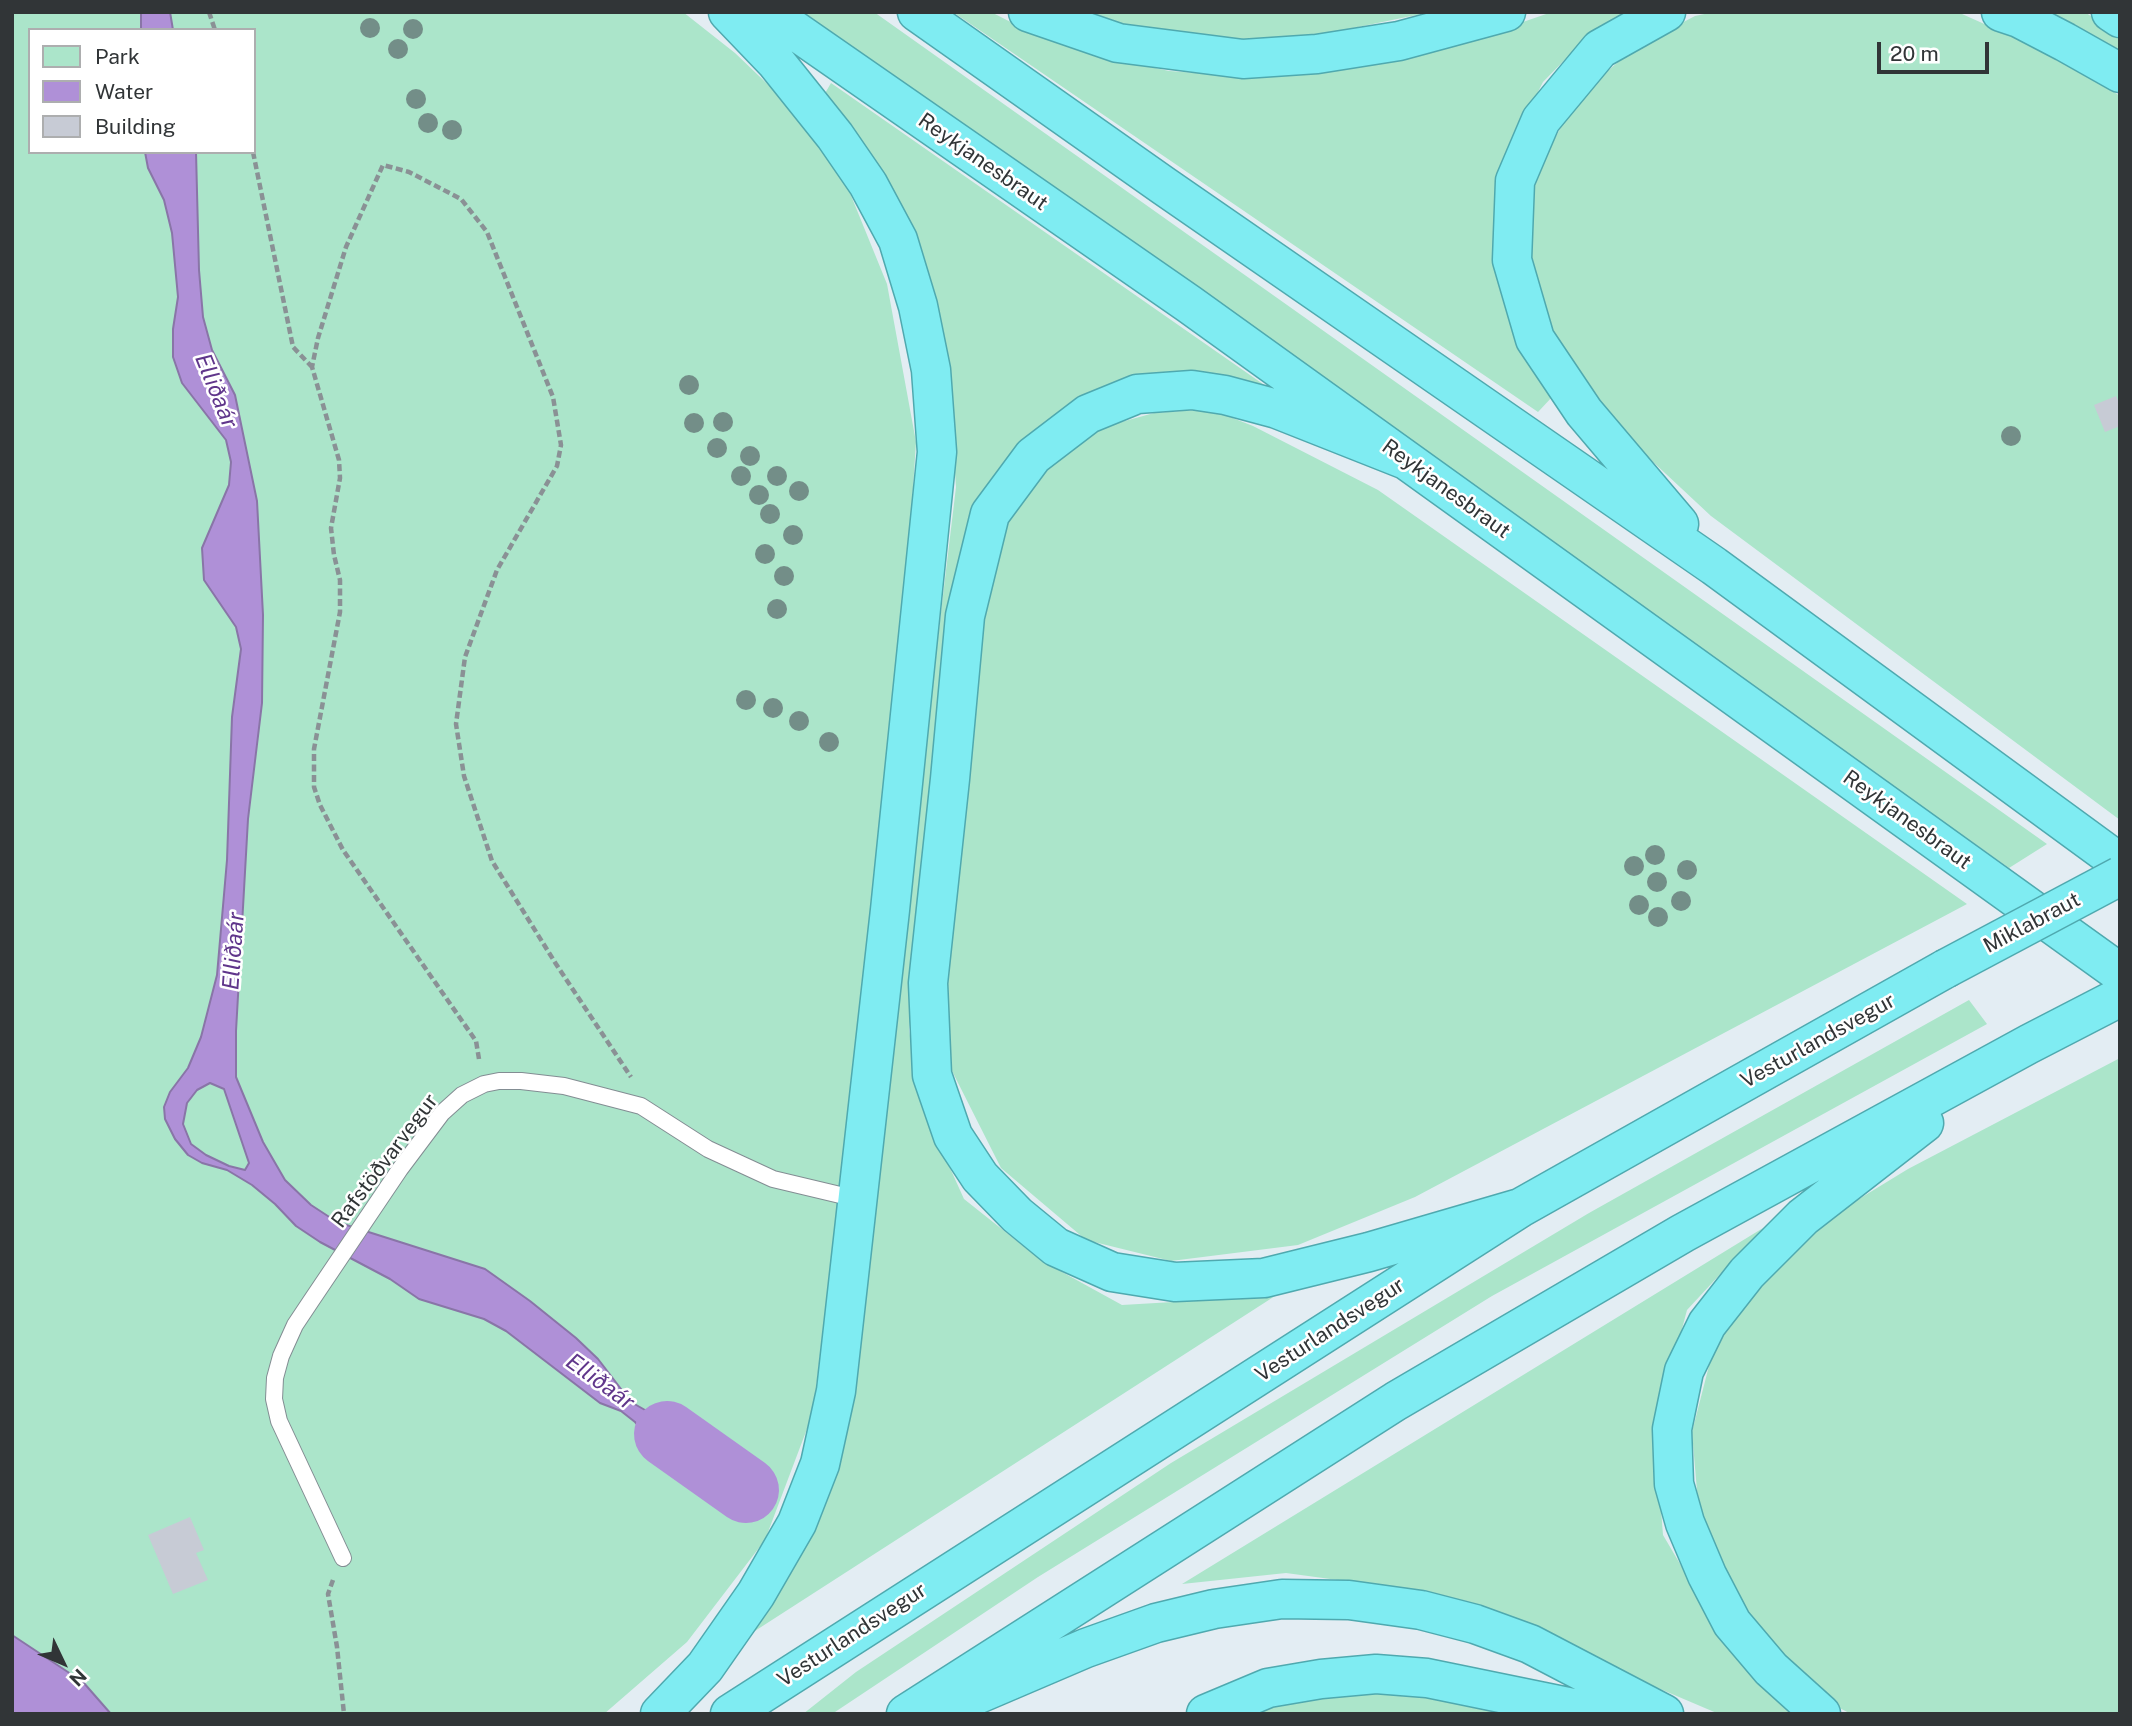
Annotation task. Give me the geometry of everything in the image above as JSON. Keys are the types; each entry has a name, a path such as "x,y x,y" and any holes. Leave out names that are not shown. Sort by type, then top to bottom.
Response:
{"highway":[{"path":"660,1714 705,1667 756,1594 797,1522 820,1464 836,1391 890,910 937,452 931,370 918,306 898,240 868,184 835,136 775,61 728,12"},
{"name":"Reykjanesbraut","path":"768,12 1189,304 2120,973"},
{"path":"917,12 1714,566 2120,863"},
{"path":"1028,12 1118,43 1243,59 1317,54 1399,41 1506,12"},
{"path":"1666,12 1600,49 1541,120 1515,181 1511,260 1535,339 1584,412 1714,566"},
{"path":"2001,12 2019,18 2120,73"},
{"path":"2110,12 2120,18"},
{"path":"1406,460 1277,410 1225,395 1192,390 1137,394 1088,414 1032,456 990,514 965,616 928,983 932,1075 953,1136 980,1177 1017,1215 1056,1247 1112,1272 1175,1282 1264,1278 1369,1252 1520,1208"},
{"name":"Miklabraut","path":"1945,969 2120,876"},
{"name":"Vesturlandsvegur","path":"730,1714 1520,1208 1945,969"},
{"path":"906,1714 1396,1401 1683,1233 2120,997"},
{"path":"1821,1714 1771,1670 1732,1623 1707,1575 1685,1523 1674,1484 1672,1429 1685,1371 1707,1324 1747,1273 1803,1217 2029,1044"},
{"path":"930,1714 1086,1648 1156,1623 1214,1609 1282,1599 1349,1600 1421,1609 1475,1624 1530,1644 1664,1714"},
{"path":"1206,1714 1268,1688 1321,1679 1376,1675 1427,1678 1603,1714"}],"lane":[{"name":"Rafstöðvarvegur","path":"343,1558 279,1421 274,1399 275,1378 281,1356 295,1325 400,1169 442,1113 462,1095 484,1084 522,1081 564,1086 641,1106 708,1149 773,1179 857,1199"}],"path":[{"path":"253,154 293,347 312,367 339,460 340,478 331,527 340,580 340,612 314,748 314,787 343,850 476,1041 484,1084"},
{"path":"312,367 318,338 346,247 383,165 409,172 461,199 487,232 553,397 561,445 557,466 497,570 465,657 456,724 464,776 492,861 556,964 629,1072 641,1106"},
{"path":"343,1558 328,1594 344,1714"}],"green space":[{"path":"12,12 683,12 735,53 830,144 887,284 916,442 907,582 849,1117 813,1413 765,1540 687,1642 604,1714 12,1714"},
{"path":"801,12 874,12 2047,844 2009,868 926,104"},
{"path":"953,12 991,12 1038,36 1105,57 1169,71 1240,76 1398,54 1552,12 1636,12 1586,38 1543,82 1503,161 1496,248 1510,324 1553,396 1538,412"},
{"path":"1066,12 1431,12 1295,40 1181,39"},
{"path":"1714,12 1962,14 2065,60 2120,96 2120,820 1711,516 1606,418 1558,351 1532,286 1527,212 1538,170 1561,127 1594,83 1634,48 1695,16"},
{"path":"2041,12 2085,12 2120,37 2120,58"},
{"path":"831,83 1283,398 1205,374 1117,381 1056,421 974,506 909,1030 922,1106 964,1199 1042,1261 1122,1305 1275,1296 744,1638 809,1530 869,1213 956,487 946,344 914,236 824,95"},
{"path":"1210,409 1253,426 1378,490 1967,904 1415,1197 1298,1245 1171,1261 1086,1240 1001,1168 948,1063 944,982 989,564 1019,492 1092,430 1154,413"},
{"path":"1969,1000 1987,1024 1492,1296 1038,1577 832,1714 803,1714 856,1672 1171,1463 1589,1213"},
{"path":"2120,1058 2120,1714 1851,1714 1832,1704 1751,1627 1700,1526 1692,1432 1711,1358 1748,1291 1823,1221 1908,1169"},
{"path":"1763,1228 1687,1310 1655,1431 1663,1535 1723,1637 1795,1714 1719,1714 1552,1643 1419,1591 1286,1573 1182,1584"},
{"path":"1406,1688 1526,1714 1236,1714 1263,1701"}],"water":[{"path":"141,12 170,12 173,28 141,28"},
{"path":"145,154 196,154 203,317 212,350 235,395 257,501 263,615 262,703 248,819 236,1031 236,1077 263,1142 285,1180 311,1205 337,1222 485,1269 576,1338 598,1359 631,1402 645,1410 679,1413 694,1420 744,1480 742,1487 731,1497 714,1492 675,1468 635,1422 621,1411 600,1403 506,1331 484,1319 419,1299 390,1279 320,1242 296,1226 252,1185 227,1170 202,1163 188,1155 175,1139 165,1119 164,1107 170,1092 188,1068 201,1037 217,975 227,860 232,717 241,649 236,627 204,580 202,548 229,485 231,462 226,440 182,383 173,357 173,329 178,297 172,233 164,200 148,168","holes":["210,1083 224,1089 249,1163 245,1170 229,1166 191,1144 183,1124 187,1103 197,1090"]},
{"path":"12,1635 83,1682 111,1714 12,1714"}],"building":[{"path":"2116,396 2120,405 2120,426 2105,432 2094,405"},
{"path":"190,1517 204,1550 196,1553 208,1580 173,1594 148,1535"}],"waterway":[{"name":"Elliðaár","path":"667,1434 746,1490"}]}
